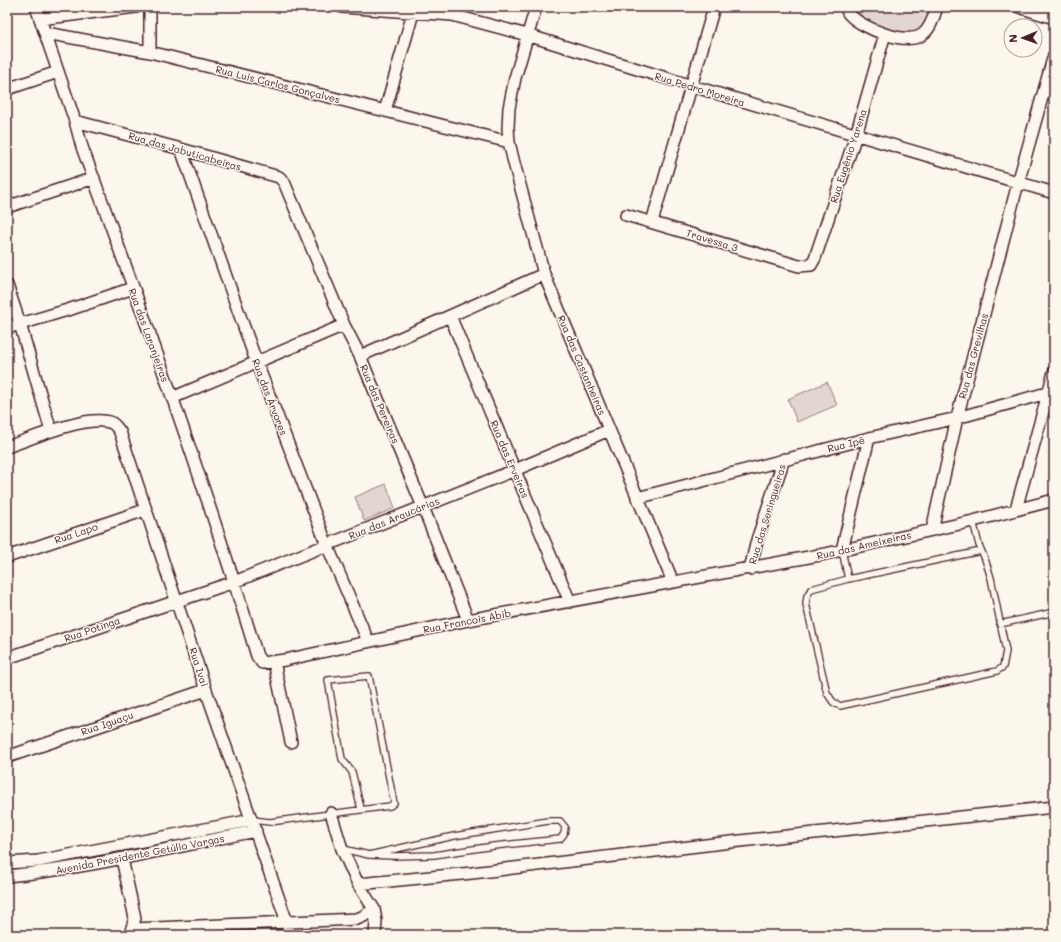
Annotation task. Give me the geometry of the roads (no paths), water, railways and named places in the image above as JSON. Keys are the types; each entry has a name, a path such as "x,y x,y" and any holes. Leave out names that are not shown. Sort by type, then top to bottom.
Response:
{"street":[{"name":"Rua das Laranjeiras","path":"36,7 75,120 82,147 184,432 257,656 262,663"},
{"path":"40,19 136,7"},
{"path":"150,7 150,52"},
{"name":"Rua Pedro Moreira","path":"342,7 452,15 527,35 692,86 1054,193"},
{"name":"Rua das Castanheiras","path":"536,7 515,78 509,108 509,142 544,274 673,582"},
{"path":"652,222 714,7"},
{"path":"846,7 848,14 863,25 885,34 906,39 916,38 924,34 931,24 937,7"},
{"path":"1019,7 1054,18"},
{"path":"385,111 413,13"},
{"name":"Rua Luis Carlos Gonçalves","path":"46,33 150,52 509,142"},
{"name":"Rua Eugênio Yarena","path":"799,266 811,265 815,258 856,135 885,34"},
{"name":"Rua das Grevilhas","path":"932,530 957,418 1018,183 1054,55"},
{"path":"7,88 58,72"},
{"name":"Rua das Jabuticabeiras","path":"75,120 279,178 284,182 288,190"},
{"name":"Rua das Árvores","path":"181,149 256,361 327,545 368,641"},
{"path":"7,207 94,178"},
{"name":"Rua das Pereiras","path":"288,190 344,325 360,356 423,506 468,620"},
{"name":"Travessa 3","path":"626,215 799,266"},
{"path":"360,356 544,274"},
{"path":"7,285 51,431 7,447"},
{"path":"7,328 71,309 133,288"},
{"name":"Rua das Erveiras","path":"450,316 570,602"},
{"path":"172,398 256,361 344,325"},
{"path":"1016,509 1051,392 1054,372"},
{"name":"Rua Ipê","path":"637,498 869,438 957,418 1051,392"},
{"name":"Rua Ivai","path":"51,431 94,420 102,420 114,424 120,432 206,690 287,922 289,935"},
{"name":"Rua das Araucárias","path":"176,600 234,582 515,470 609,430"},
{"path":"842,550 869,438"},
{"name":"Rua das Seringueiras","path":"750,568 757,540 784,460"},
{"name":"Rua das Ameixeiras","path":"673,582 825,554 973,521 1054,500"},
{"name":"Rua Lapo","path":"7,557 146,510"},
{"name":"Rua Francois Abib","path":"262,663 274,662 468,620 673,582"},
{"name":"Rua Potinga","path":"7,658 176,600"},
{"path":"274,662 291,742"},
{"name":"Rua Iguaçu","path":"7,757 206,690"},
{"path":"358,884 472,873 731,842 1054,807"},
{"path":"331,813 342,849 358,884 374,909 376,921 375,935"},
{"name":"Avenida Presidente Getúlio Vargas","path":"7,876 41,873 122,859 254,826"},
{"name":"Avenida Presidente Getúlio Vargas","path":"7,863 38,861 254,826"},
{"path":"122,859 135,918 132,932 357,918 364,916 374,909"}],"lane":[{"path":"973,521 981,551 991,578 1006,651 1003,667 997,671 840,706 833,702 827,693 806,604 807,596 811,589 848,579 981,551"},
{"path":"842,550 848,579"},
{"path":"1000,624 1050,613"},
{"name":"Avenida Presidente Getúlio Vargas","path":"254,826 270,822 331,813 390,806 394,803 369,676 328,680 342,760 352,772 361,809"},
{"path":"342,849 369,855 394,856 434,854 560,839 564,834 565,828 560,821 548,821 454,836 369,855"},
{"name":"Avenida Presidente Getúlio Vargas","path":"254,826 270,822"}]}
